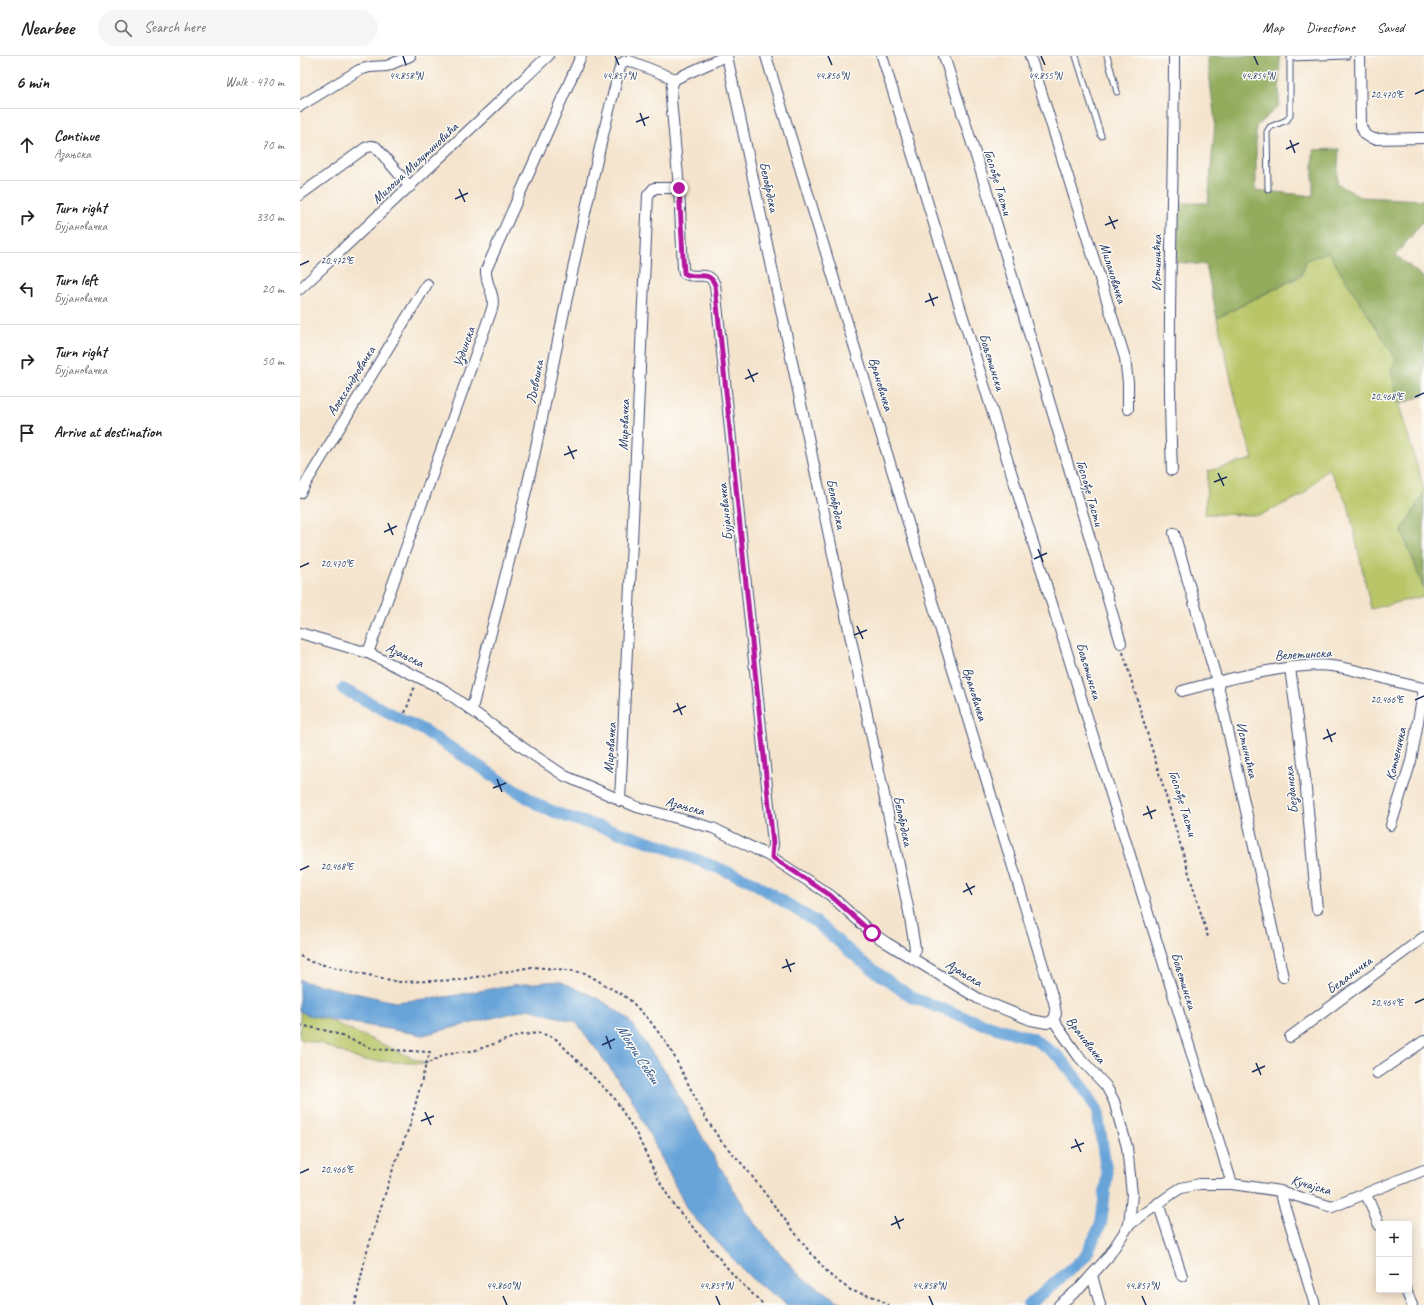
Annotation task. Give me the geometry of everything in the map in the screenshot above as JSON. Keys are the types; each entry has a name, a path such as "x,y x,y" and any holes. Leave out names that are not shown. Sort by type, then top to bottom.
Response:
{"street":[{"path":"300,106 359,70 370,67 383,68 410,56"},
{"name":"Милоша Милутиновића","path":"300,290 548,56"},
{"name":"Уздинска","path":"368,653 492,310 493,296 487,280 486,270 581,56"},
{"path":"679,188 672,85 675,79 726,56"},
{"name":"Белобрдска","path":"726,56 909,912 915,948 913,958"},
{"name":"Врановачка","path":"766,56 1054,1002 1056,1014 1053,1020 1079,1057 1106,1086 1114,1101 1127,1147 1132,1194 1129,1226 1108,1257 1080,1288 1060,1305"},
{"name":"Бољетинска","path":"882,56 1232,1184"},
{"name":"Госпође Тасти","path":"944,56 982,175 1120,643"},
{"name":"Милановачка","path":"1030,56 1124,358 1128,383 1128,409"},
{"name":"Истинићка","path":"1172,470 1170,413 1170,233 1174,146 1174,56"},
{"path":"1360,56 1361,126 1365,135 1374,139 1424,138"},
{"name":"Љевошка","path":"472,709 535,449 568,286 602,134 620,64 625,61 630,61 675,79"},
{"path":"300,195 365,148 371,146 376,147 410,187"},
{"name":"Мировачка","path":"620,801 648,195 654,188 679,188"},
{"name":"Бујановачка","path":"679,188 684,273 688,276 708,276 713,279 715,285 773,844 772,857"},
{"name":"Александровачка","path":"300,493 427,284"},
{"name":"Истинићка","path":"1174,533 1217,681 1283,977"},
{"name":"Азањска","path":"300,633 368,653 441,688 472,709 546,765 565,776 620,801 658,814 713,828 772,857 830,895 877,936 979,999 1031,1020 1047,1023 1053,1020"},
{"name":"Велетинска","path":"1182,691 1256,672 1330,665 1351,668 1400,684 1424,688"},
{"name":"Безданска","path":"1290,668 1305,778 1317,909"},
{"name":"Котленичка","path":"1391,825 1411,761 1424,688"},
{"name":"Бељаничка","path":"1290,1037 1424,936"},
{"path":"1377,1073 1424,1041"},
{"name":"Кучајска","path":"1232,1184 1280,1191 1332,1206 1366,1194 1424,1170"},
{"path":"1129,1226 1158,1203 1181,1188 1200,1184 1232,1184"},
{"path":"1280,1191 1315,1305"},
{"path":"1366,1194 1377,1221"},
{"path":"1158,1203 1182,1276"},
{"path":"1092,1275 1100,1305"},
{"path":"1407,1293 1412,1305"}],"lane":[{"path":"1076,56 1101,136"},
{"path":"1107,56 1117,92"},
{"path":"1268,189 1267,132 1270,127 1287,120 1290,115 1290,57 1347,56"}],"path":[{"name":"Госпође Тасти","path":"1120,643 1208,937"},
{"path":"405,713 418,676"},
{"path":"300,956 311,962 399,982 459,980 532,967 586,973 629,999 650,1021 670,1048 705,1117 721,1141 744,1166 808,1250 837,1281 852,1291 874,1297 889,1305"},
{"path":"300,1025 332,1032 374,1049 430,1052 410,1125 393,1169 366,1254 355,1305"},
{"path":"426,1064 449,1053 473,1051 520,1035 541,1033 556,1039 615,1099 637,1134 658,1179 673,1204 736,1278 764,1305"}],"green space":[{"path":"1207,56 1280,56 1279,106 1256,126 1256,190 1313,196 1313,150 1339,149 1337,184 1361,197 1424,200 1424,220 1396,255 1424,278 1424,293 1422,302 1424,305 1424,395 1399,405 1391,370 1396,359 1328,252 1306,260 1301,275 1217,318 1206,265 1176,262 1176,203 1208,203 1215,122"},
{"path":"1328,252 1402,368 1391,371 1399,405 1424,489 1424,493 1402,531 1424,589 1424,596 1371,609 1348,504 1328,468 1303,495 1260,515 1205,514 1208,471 1253,459 1237,405 1217,318 1301,276 1306,260"},
{"path":"1424,493 1424,589 1402,531"},
{"path":"300,1007 426,1064 361,1060 319,1043 300,1039"}],"water":[{"name":"Мокри Себеш","path":"300,979 305,982 395,1002 445,997 513,985 559,981 599,999 627,1018 665,1071 708,1147 754,1223 798,1274 836,1300 847,1305 787,1305 751,1278 688,1211 630,1095 576,1022 529,1009 423,1035 307,1015 300,1011"}],"waterway":[{"path":"343,689 425,731 540,806 567,817 657,844 751,881 816,922 861,961 911,997 980,1023 1034,1039 1059,1057 1083,1087 1097,1110 1107,1175 1101,1224 1085,1257 1029,1305"}],"route":[{"path":"679,188 684,273 688,276 708,276 713,279 715,285 773,844 772,857 830,895 844,906 872,933"}]}
